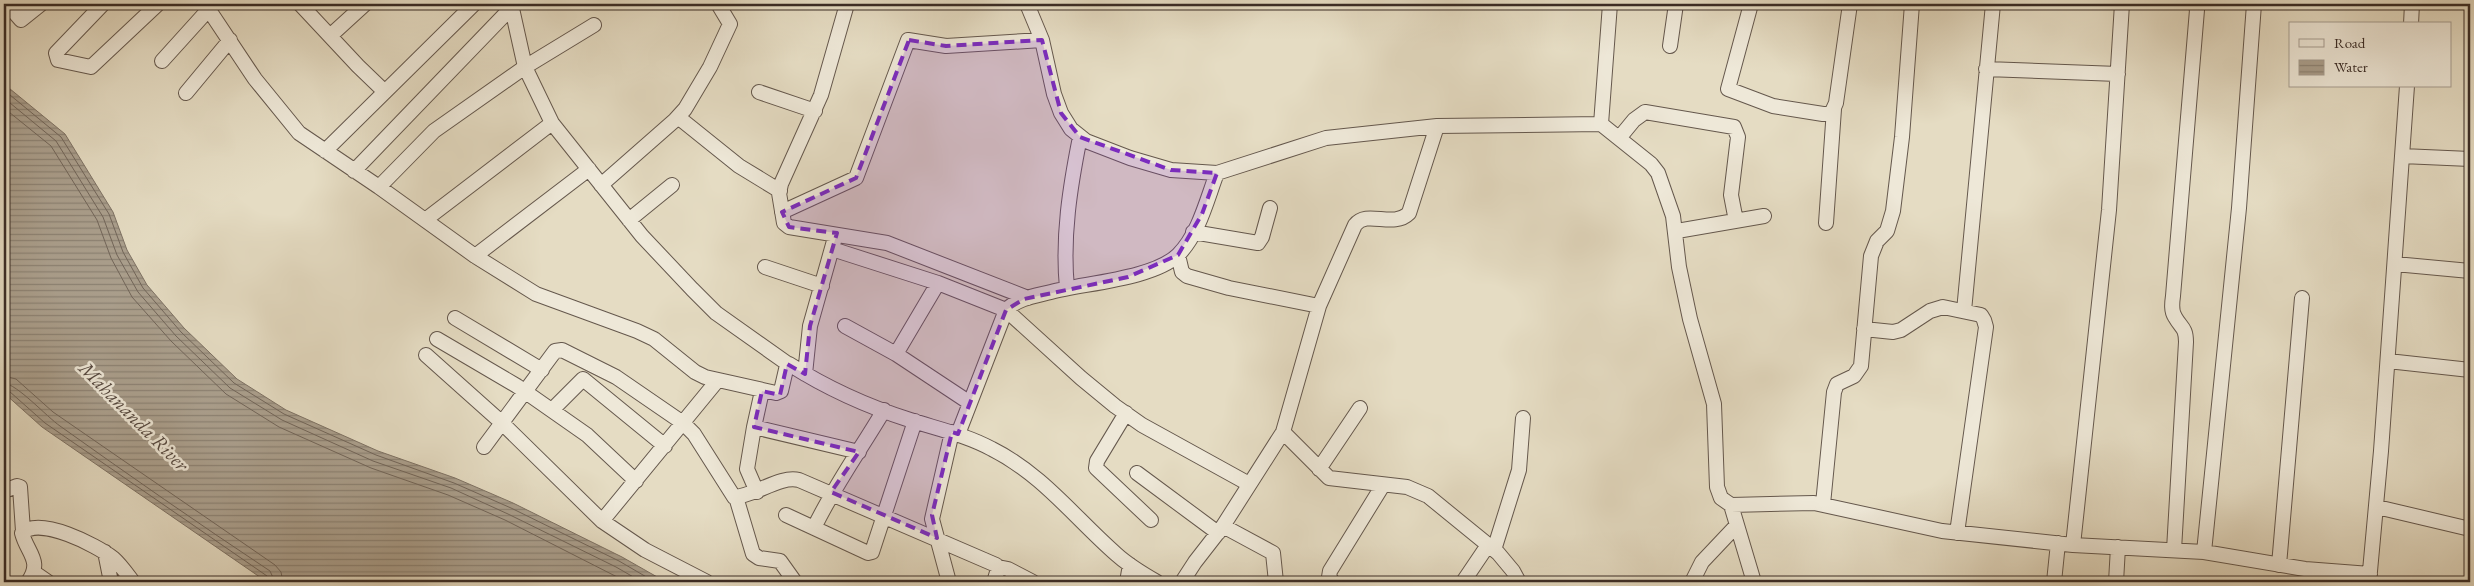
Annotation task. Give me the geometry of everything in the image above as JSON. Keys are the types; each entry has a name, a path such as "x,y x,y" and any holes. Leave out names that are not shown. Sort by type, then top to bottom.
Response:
{"street":[{"path":"7,4 20,20 41,4"},
{"path":"103,4 56,53 58,60 91,67 158,4"},
{"path":"300,4 385,92"},
{"path":"330,36 365,4"},
{"path":"325,151 474,4"},
{"path":"601,185 678,116 693,97 728,30 730,22 718,4"},
{"path":"847,4 833,59 815,111 780,184 784,223 790,227 837,233 887,243 1028,298"},
{"path":"1027,4 1042,40 1054,94 1061,113 1071,129 1080,137 1130,158 1172,170 1217,173 1326,138 1437,126 1601,124 1620,137 1643,155 1658,173 1677,231 1679,267 1690,319 1714,404 1717,487 1721,498 1731,505 1796,502 1823,504 1912,526 1957,533 2073,545 2204,552 2370,578 2388,362 2407,88"},
{"path":"1601,124 1610,4"},
{"path":"1670,46 1676,4"},
{"path":"1750,4 1728,89 1784,108 1823,114 1831,114 1834,109"},
{"path":"1826,223 1834,109 1850,4"},
{"path":"1823,504 1834,392 1837,384 1842,380 1859,373 1871,256 1877,241 1887,231 1893,211 1902,137 1912,4"},
{"path":"1964,311 1993,4"},
{"path":"2073,545 2109,210 2122,4"},
{"path":"2174,550 2186,342 2183,326 2175,317 2172,309 2172,296 2197,10 2195,4"},
{"path":"2204,552 2239,208 2254,4"},
{"path":"2411,22 2412,4"},
{"path":"512,5 525,67 552,123 629,220 716,313 805,374 884,410 915,422 955,433 992,448 1027,471 1130,565 1157,582"},
{"path":"354,171 512,5"},
{"path":"162,61 207,6 255,79 294,127 325,151 476,256 536,294 637,330 670,350 695,372 717,381 776,393 781,391 788,364"},
{"path":"379,187 434,131 525,67 594,25"},
{"path":"186,93 230,40"},
{"path":"782,212 856,178 908,40 946,46 1042,40"},
{"path":"1986,69 2118,74"},
{"path":"759,92 815,111"},
{"path":"1620,137 1634,120 1645,112 1734,127 1738,137 1731,195 1736,221"},
{"path":"678,116 739,166 780,192"},
{"path":"425,220 552,123"},
{"path":"1182,582 1220,530 1284,432 1319,306 1348,238 1358,221 1364,219 1394,221 1409,213 1437,126"},
{"path":"1067,288 1064,260 1069,196 1080,137"},
{"path":"2402,156 2470,159"},
{"path":"476,256 589,169"},
{"path":"950,582 932,515 955,433 970,402 1006,310 1017,301 1028,298 1067,288 1128,277 1154,268 1178,255 1193,232 1217,173"},
{"path":"629,220 672,185"},
{"path":"1193,232 1258,243 1262,238 1270,208"},
{"path":"1677,231 1764,216"},
{"path":"805,374 810,326 837,233"},
{"path":"832,249 938,283 1006,310 1081,378 1142,425 1249,484"},
{"path":"1178,255 1182,272 1187,276 1228,288 1319,306"},
{"path":"2394,264 2470,271"},
{"path":"765,267 822,286"},
{"path":"896,354 938,283"},
{"path":"2279,565 2302,298"},
{"path":"1864,329 1901,330 1937,308 1950,307 1981,315 1986,327 1957,533"},
{"path":"455,318 542,370"},
{"path":"845,326 896,354 970,402"},
{"path":"437,339 524,391 588,435 636,481"},
{"path":"484,447 555,351 562,350 616,377 683,423 694,434 733,496 736,497 755,556 780,561 795,582"},
{"path":"426,355 501,422 602,521 645,550 707,582"},
{"path":"2388,362 2470,370"},
{"path":"552,410 583,379 665,446"},
{"path":"602,521 717,381"},
{"path":"757,492 747,469 762,391"},
{"path":"1319,469 1360,408"},
{"path":"814,528 831,492 859,452 884,410"},
{"path":"1126,413 1097,460 1096,468 1151,520"},
{"path":"1463,582 1491,547 1519,470 1523,418"},
{"path":"786,515 870,553 873,551 915,422"},
{"path":"754,427 859,452"},
{"path":"1284,432 1327,477 1335,480 1408,487 1428,496 1507,562 1518,582"},
{"path":"1137,474 1220,530 1273,553 1276,582"},
{"path":"736,497 757,492 794,478 831,492 884,518 937,538 1033,582"},
{"path":"1333,582 1329,577 1330,571 1383,485"},
{"path":"4,491 17,486 20,487 23,531 34,561 31,577 48,582"},
{"path":"1731,505 1754,582"},
{"path":"2377,507 2470,529"},
{"path":"1692,582 1702,562 1737,526"},
{"path":"23,531 38,527 54,529 105,552 114,559 133,582"},
{"path":"2054,582 2058,543"},
{"path":"2116,582 2118,547"},
{"path":"105,552 111,582"},
{"path":"1127,582 1130,565"},
{"path":"994,582 998,567"}],"highlighted area":[{"path":"909,40 946,46 1042,40 1061,113 1080,137 1171,170 1217,173 1202,214 1178,255 1128,277 1024,299 1006,310 958,434 952,432 932,515 937,538 831,492 859,452 754,427 762,391 780,395 787,364 805,374 810,326 837,233 789,227 782,212 856,178"}],"water":[{"name":"Mahananda River","path":"4,84 65,134 113,212 127,250 147,285 184,328 237,379 286,410 378,451 455,478 513,503 622,557 666,582 267,582 42,427 4,393"}]}
